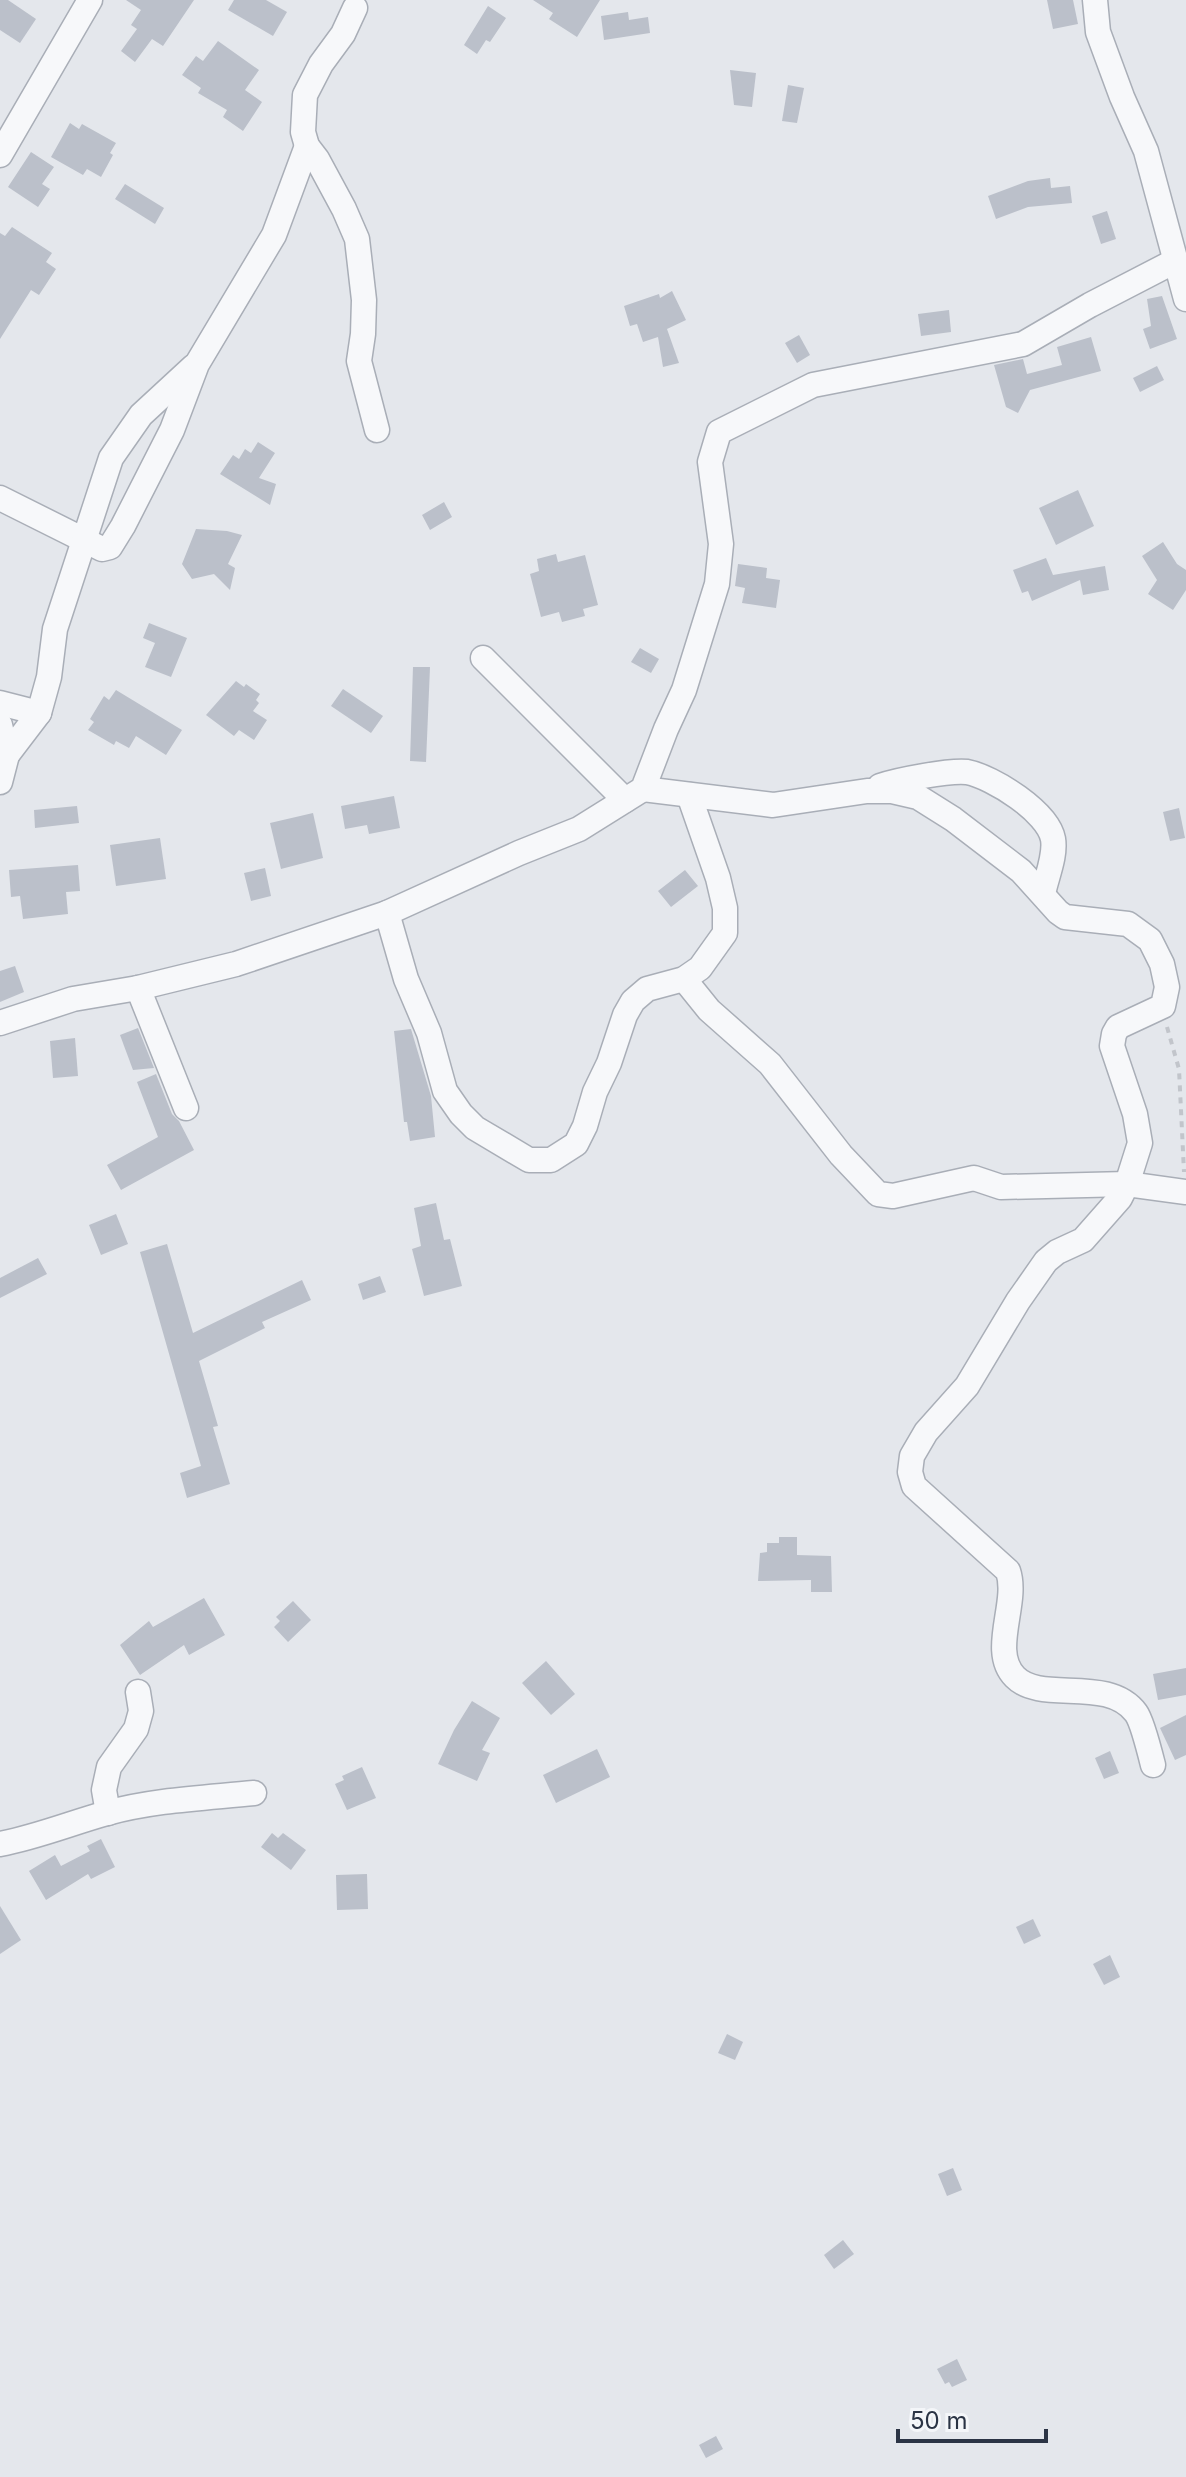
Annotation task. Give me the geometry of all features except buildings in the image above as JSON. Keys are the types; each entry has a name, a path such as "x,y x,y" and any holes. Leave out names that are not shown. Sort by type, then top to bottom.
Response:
{"street":[{"path":"0,155 90,0"},
{"path":"1095,0 1098,32 1146,151 1186,299"},
{"path":"351,3 343,34 321,64 305,95 303,132 307,146 331,184 357,239 364,300 359,361 377,430"},
{"path":"0,498 106,549 110,547 172,430 197,364 274,235 307,146"},
{"path":"634,795 684,690 717,584 721,544 710,462 719,432 813,385 1023,344 1175,261"},
{"path":"0,782 7,755 39,713 49,677 55,629 111,458 141,415 197,364"},
{"path":"483,658 634,795"},
{"path":"0,703 39,713"},
{"path":"0,725 7,755"},
{"path":"867,791 893,781 964,772 990,779 1031,807 1053,836 1054,847 1043,894"},
{"path":"0,1023 73,999 138,988 236,964 387,913 579,829 634,795 689,795 773,805 867,791 892,791 918,797 953,819 1021,871 1065,917 1128,924 1150,940 1162,964 1167,987 1163,1006 1118,1027 1114,1034 1112,1046 1135,1114 1140,1143 1127,1184 1120,1198 1083,1240 1046,1261 967,1386 926,1432 912,1456 910,1472 914,1486 1008,1571 1013,1585 1004,1656 1015,1678 1033,1687 1098,1692 1119,1699 1137,1713 1153,1765"},
{"path":"387,913 406,979 429,1033 445,1091 475,1128 529,1160 551,1160 576,1144 633,1001 647,989 684,979 700,968 725,933 725,908 718,878 689,795"},
{"path":"684,979 709,1010 770,1064 841,1155 878,1194 893,1196 974,1178 1001,1187 1127,1184 1185,1191"},
{"path":"138,988 186,1108"},
{"path":"108,1813 104,1790 109,1767 136,1729 141,1711 138,1692"},
{"path":"0,1844 34,1838 108,1813 161,1802 254,1793"}],"path":[{"path":"1163,1006 1179,1069 1185,1191"}]}
